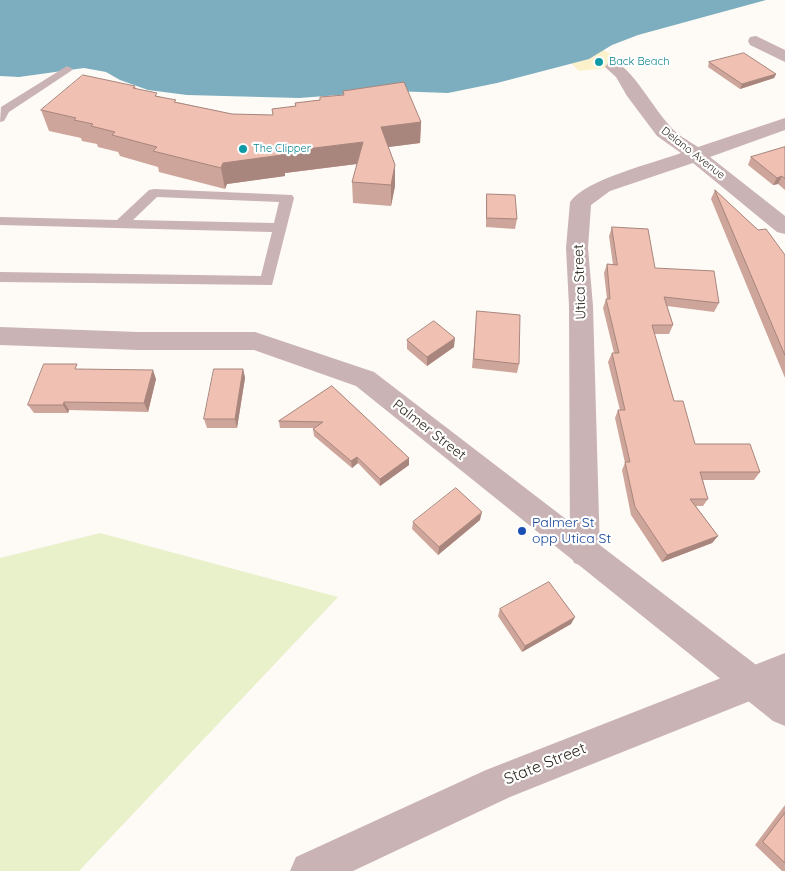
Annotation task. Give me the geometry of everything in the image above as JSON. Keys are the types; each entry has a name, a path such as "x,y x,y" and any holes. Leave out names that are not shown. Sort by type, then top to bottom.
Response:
{"street":[{"path":"756,41 785,57"},
{"name":"Delano Avenue","path":"614,66 623,74 633,92 664,132 696,155 785,228"},
{"name":"Utica Street","path":"585,553 581,306 577,248 581,202 603,187 785,124"},
{"name":"Palmer Street","path":"0,336 138,341 255,341 365,379 785,709"},
{"name":"State Street","path":"310,871 499,782 785,670"}],"lane":[{"path":"0,118 5,110 67,69"},
{"path":"0,277 267,281 288,198 154,193 120,224"},
{"path":"0,221 280,228"}],"green space":[{"path":"100,533 338,597 79,871 0,871 0,558"}],"sand":[{"name":"Back Beach","path":"603,50 622,60 606,68 579,71 571,63 589,59"}],"water":[{"path":"0,0 766,0 638,35 612,45 589,59 497,83 448,93 392,91 299,98 187,95 148,90 120,80 106,72 84,68 19,77 0,76"}],"building":[{"path":"744,53 776,74 742,84 709,62"},
{"path":"83,75 135,86 133,88 157,93 155,96 176,100 174,102 232,114 273,115 272,109 296,106 295,103 320,100 320,97 344,95 343,91 404,82 421,122 381,127 395,165 391,185 352,182 363,142 282,152 282,155 223,163 221,168 153,151 157,147 112,135 115,132 74,120 76,118 41,110"},
{"path":"785,147 785,179 782,176 777,178 751,157"},
{"path":"715,190 758,230 766,229 785,255 785,355"},
{"path":"487,194 515,195 517,219 487,218"},
{"path":"612,227 648,229 655,268 714,271 719,303 664,297 673,325 652,325 674,401 683,401 695,444 750,444 760,472 700,472 708,499 690,499 718,536 667,555 635,507 625,462 630,462 618,410 625,410 612,353 619,353 606,299 610,299 607,264 617,265"},
{"path":"477,311 520,315 519,364 474,359"},
{"path":"434,321 455,338 427,357 407,340"},
{"path":"44,364 77,364 75,369 153,370 144,403 64,402 63,405 28,405"},
{"path":"214,369 243,369 235,419 204,419"},
{"path":"332,386 409,458 380,479 357,457 351,461 313,429 323,422 279,421"},
{"path":"456,488 482,512 439,547 413,522"},
{"path":"549,582 575,617 525,646 500,609"},
{"path":"785,813 785,863 763,842"}],"place":[{"name":"Back Beach","path":"599,62"},
{"name":"The Clipper","path":"243,149"},
{"name":"Palmer St opp Utica St","path":"522,531"}]}
